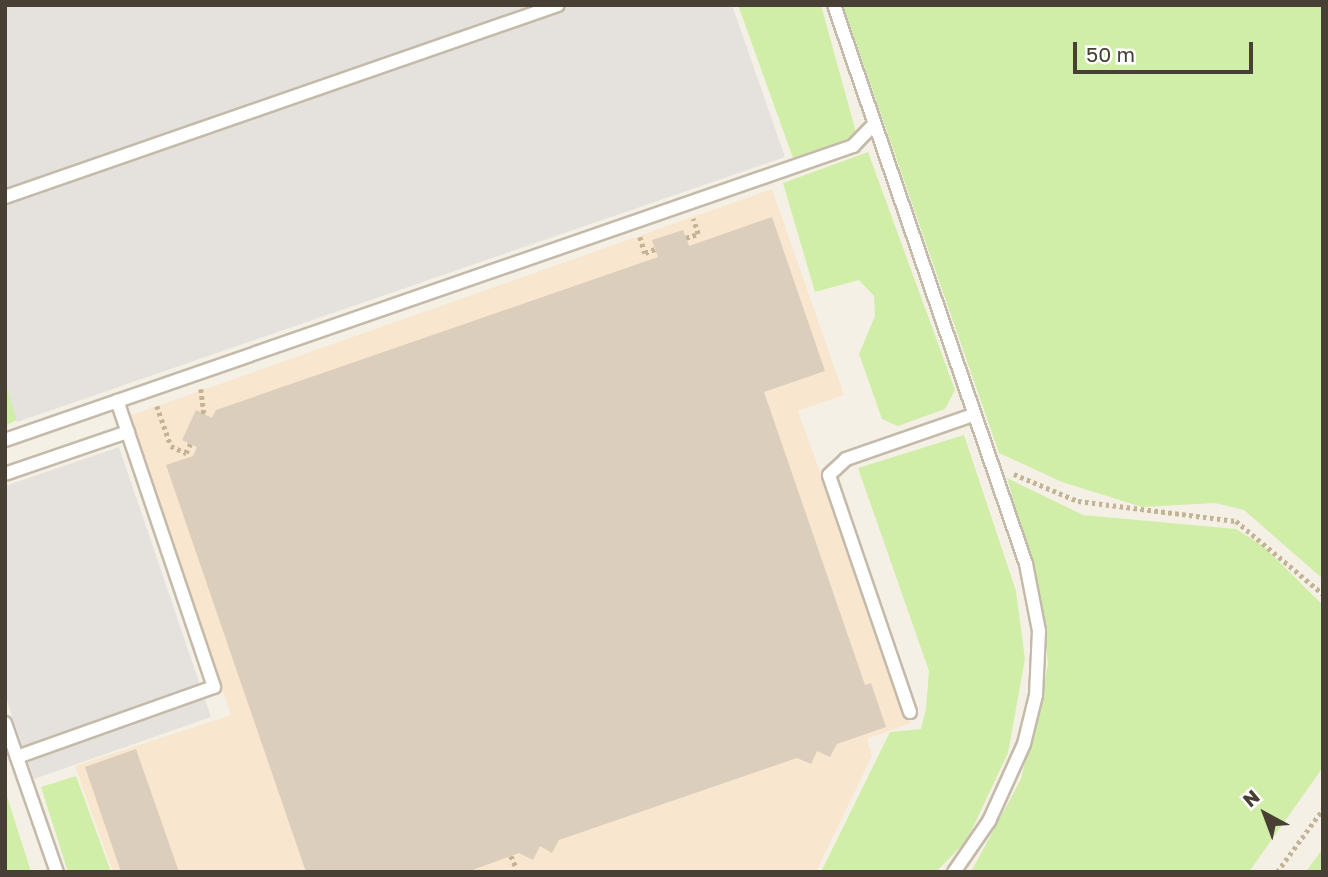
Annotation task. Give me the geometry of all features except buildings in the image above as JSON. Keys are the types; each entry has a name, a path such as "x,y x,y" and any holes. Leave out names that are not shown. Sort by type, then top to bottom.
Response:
{"lane":[{"path":"5,197 558,5"},
{"path":"834,5 973,415 994,465 1032,583 1038,678 1015,769 954,872"},
{"path":"5,440 853,146 873,124"},
{"path":"17,757 214,687 117,401"},
{"path":"910,712 830,475 845,459 973,415"},
{"path":"5,474 128,432"},
{"path":"5,723 57,872"}],"path":[{"path":"686,238 698,234 692,218"},
{"path":"639,233 645,253 655,249"},
{"path":"201,387 204,414"},
{"path":"156,403 171,446 186,453 190,444"},
{"path":"994,465 1078,501 1236,521 1323,594"},
{"path":"1277,872 1323,809"},
{"path":"511,856 516,867"}],"shaded area":[{"path":"13,5 732,5 785,157 17,422 5,381 5,8"},
{"path":"772,189 844,395 798,411 911,723 867,739 872,756 816,872 113,872 75,766 231,715 129,416"},
{"path":"119,447 211,717 34,779 5,695 5,486"}],"green space":[{"path":"738,5 821,5 857,136 793,158"},
{"path":"843,5 1323,5 1323,579 1244,510 1215,503 1142,507 1062,482 999,453"},
{"path":"868,152 955,390 945,409 898,426 882,419 859,354 875,316 874,296 859,280 815,292 783,183"},
{"path":"5,381 19,419 5,426"},
{"path":"964,435 1016,591 1025,659 1008,753 967,840 936,872 821,872 890,732 921,729 926,709 929,671 858,468"},
{"path":"1007,478 1083,515 1236,529 1263,546 1323,605 1323,767 1249,872 971,872 1021,779 1048,664 1037,582"},
{"path":"76,776 111,872 68,872 41,787"},
{"path":"5,790 31,872 5,872"},
{"path":"1323,848 1323,872 1306,872"}]}
